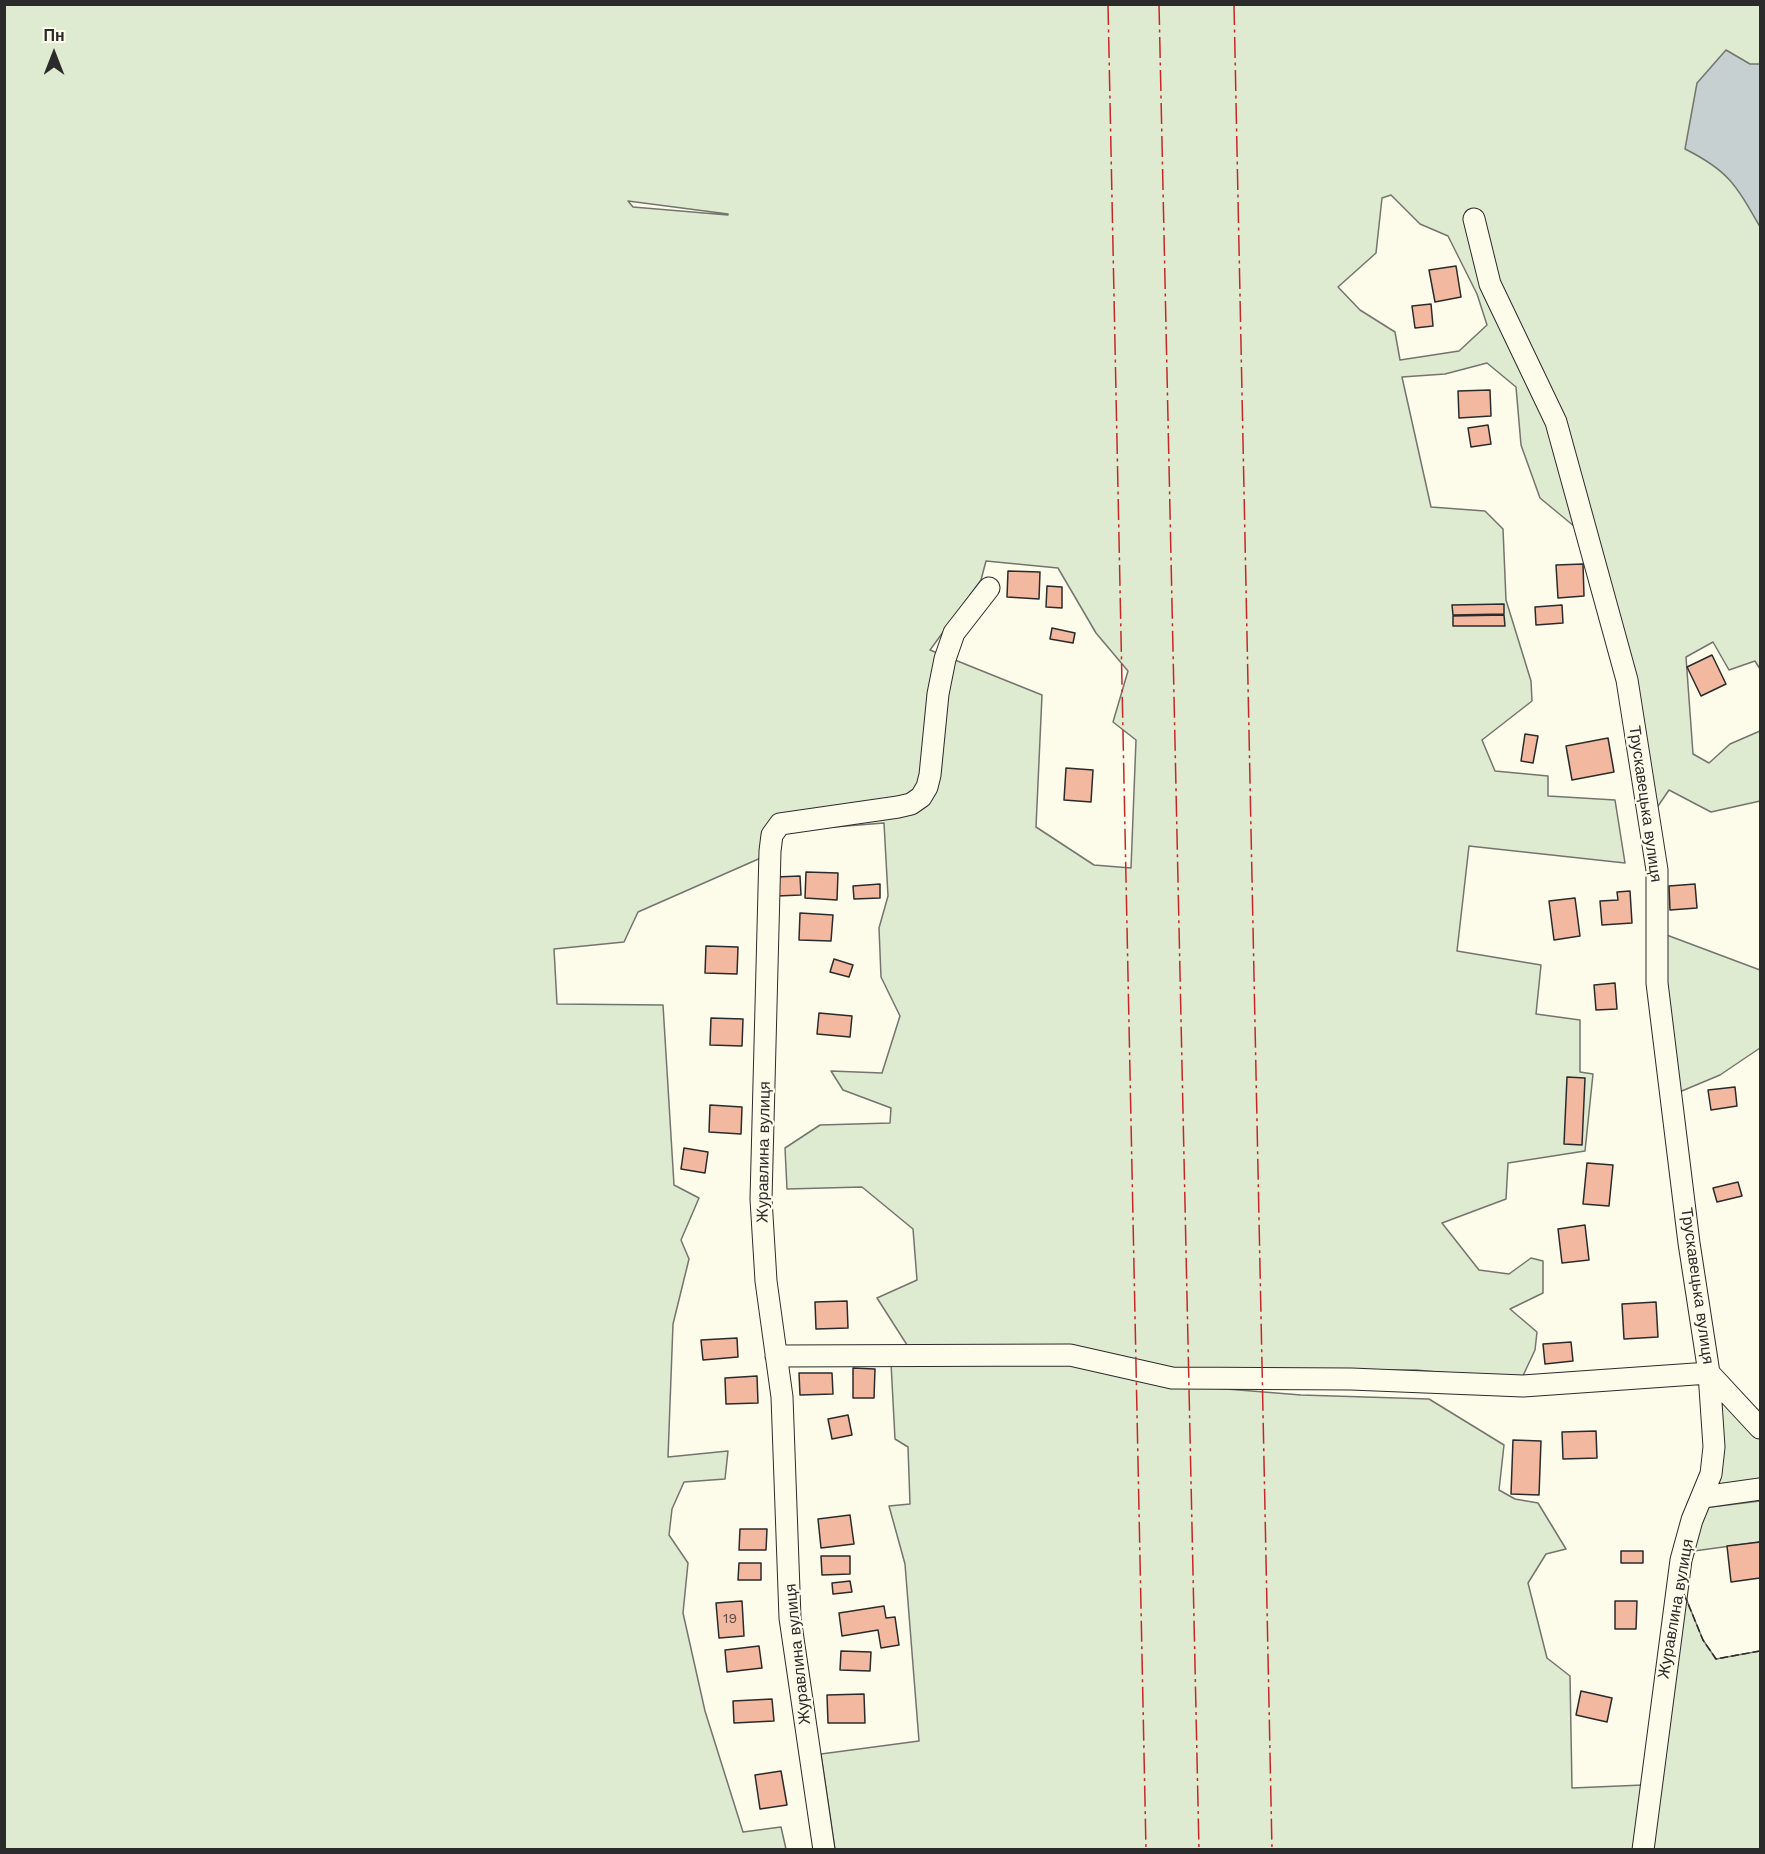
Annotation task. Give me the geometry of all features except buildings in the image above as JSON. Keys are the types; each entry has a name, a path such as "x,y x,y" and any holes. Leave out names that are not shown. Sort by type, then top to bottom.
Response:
{"street":[{"name":"Трускавецька вулиця","path":"1474,219 1490,284 1556,422 1627,680 1657,870 1657,983 1689,1243 1709,1373 1761,1428"},
{"name":"Журавлина вулиця","path":"824,1850 790,1618 782,1397 766,1281 761,1199 772,835 780,824 898,807 911,804 921,797 930,775 938,694 951,642 954,633 989,588"},
{"path":"776,1356 1070,1355 1172,1378 1351,1379 1523,1386 1709,1373"},
{"name":"Журавлина вулиця","path":"1643,1850 1681,1560 1692,1520 1711,1474 1714,1447 1709,1373"},
{"path":"1703,1497 1761,1489"}],"green space":[{"path":"5,5 1760,5 1760,669 1755,661 1729,670 1713,642 1686,657 1693,754 1709,763 1730,744 1760,731 1760,801 1711,812 1669,790 1656,809 1598,546 1540,498 1521,445 1516,387 1487,363 1445,374 1402,377 1431,507 1485,511 1503,529 1506,600 1531,681 1532,701 1482,740 1495,771 1548,776 1548,796 1615,800 1625,863 1469,846 1457,951 1541,965 1536,1014 1580,1020 1580,1072 1593,1074 1585,1151 1508,1163 1506,1199 1442,1223 1479,1270 1509,1274 1531,1258 1543,1261 1543,1293 1510,1309 1537,1332 1535,1350 1521,1380 1416,1370 1173,1372 1072,1348 1018,1345 1177,1385 1301,1395 1429,1399 1504,1445 1499,1490 1515,1499 1538,1503 1566,1549 1546,1554 1528,1583 1547,1658 1570,1676 1572,1788 1643,1785 1636,1849 835,1849 821,1754 919,1741 905,1564 889,1506 910,1504 908,1447 895,1439 891,1363 909,1348 877,1298 917,1280 913,1229 862,1187 787,1189 785,1148 820,1125 890,1123 891,1108 843,1090 831,1071 882,1073 900,1016 881,977 879,928 888,896 884,823 783,831 763,857 638,912 624,942 554,949 557,1004 663,1005 674,1185 699,1198 681,1240 689,1259 673,1324 668,1457 728,1451 725,1479 684,1482 672,1509 669,1535 688,1563 683,1613 705,1711 743,1832 781,1827 786,1849 5,1850","holes":["1391,195 1420,224 1448,236 1477,294 1487,325 1459,351 1400,360 1395,332 1360,310 1338,287 1376,253 1382,198","628,201 728,214 728,215 633,207","986,561 1058,568 1096,633 1128,671 1113,722 1136,740 1131,868 1094,865 1036,827 1042,695 930,650 981,580"]},
{"path":"1664,934 1760,970 1760,1048 1720,1075 1677,1093 1665,998"},
{"path":"1720,1396 1734,1402 1760,1438 1760,1482 1715,1485"},
{"path":"1760,1501 1760,1542 1694,1551 1703,1508"},
{"path":"1683,1591 1703,1640 1716,1659 1760,1651 1760,1849 1651,1850"}],"shaded area":[{"path":"1726,50 1750,64 1760,64 1760,227 1730,180 1712,165 1685,149 1697,83"}],"fence":[{"path":"1684,1594 1703,1640 1716,1659 1760,1651"}],"power":[{"path":"1108,4 1146,1850"},
{"path":"1159,4 1199,1850"},
{"path":"1234,4 1272,1850"}]}
